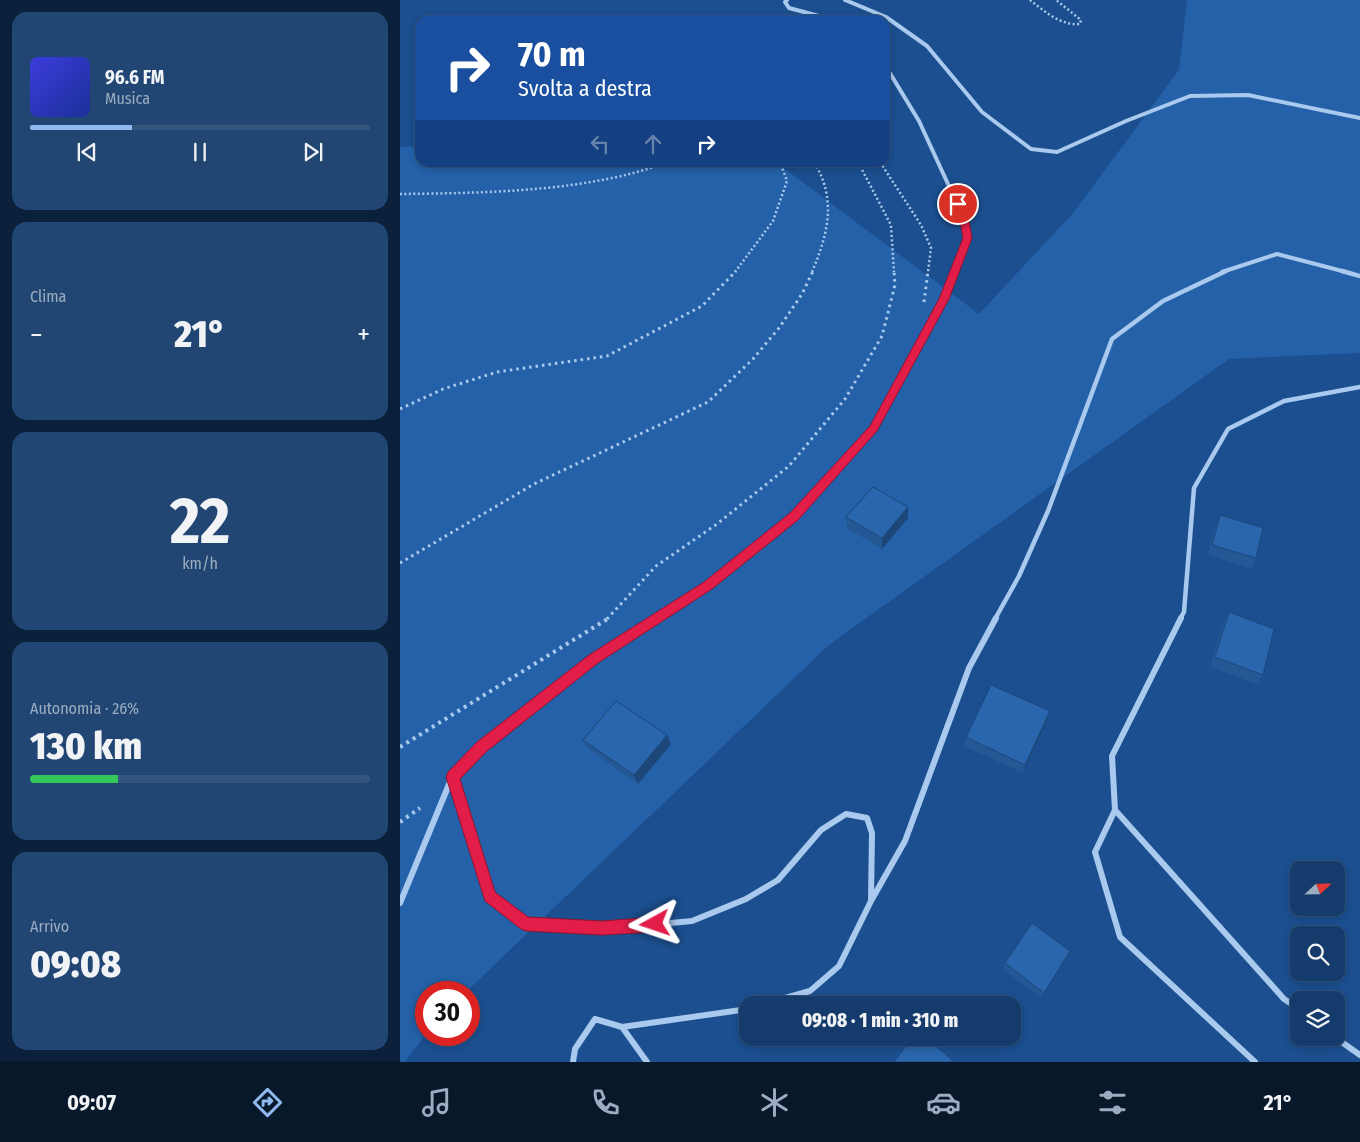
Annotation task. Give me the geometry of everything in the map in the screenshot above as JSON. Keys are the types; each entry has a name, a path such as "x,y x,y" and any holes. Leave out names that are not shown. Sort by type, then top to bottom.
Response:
{"street":[{"path":"787,0 785,2 789,8 815,15"},
{"path":"845,0 881,15"},
{"path":"890,20 928,46 982,112 1031,149 1057,152 1126,121 1190,96 1248,95 1360,118"},
{"path":"400,904 452,777 482,747 593,659 708,585 794,516 874,428 944,299 968,238 964,221 943,170 919,121 890,73"},
{"path":"792,996 810,991 839,966 871,901 905,841 969,668 1019,576 1048,511 1112,339 1162,301 1220,273 1277,254 1360,276"},
{"path":"1255,1062 1120,937 1095,852 1115,810 1112,756 1184,612 1194,488 1228,429 1284,401 1360,387"},
{"path":"452,777 490,896 526,924 571,928 618,928 692,921 746,899 778,880 821,830 846,814 867,818 870,826 872,833 871,901"},
{"path":"1115,810 1284,999 1290,1003"},
{"path":"572,1062 575,1049 595,1019 622,1027 739,1009"},
{"path":"622,1027 647,1062"},
{"path":"1345,1044 1360,1055"}],"path":[{"path":"1030,0 1059,20 1076,26 1080,24 1081,20 1056,0"},
{"path":"400,194 487,193 583,183 655,167"},
{"path":"400,409 443,389 497,372 608,356 702,306 741,266 774,221 787,181 782,167"},
{"path":"400,562 442,539 505,499 553,474 710,401 754,358 783,325 808,286 820,254 827,224 829,196 822,174 817,167"},
{"path":"400,747 607,620 656,566 716,524 789,466 845,399 882,336 895,285 891,225 861,167"},
{"path":"883,167 921,224 931,248 924,293 925,334"}],"shaded area":[{"path":"1187,0 1360,0 1360,353 1229,359 830,644 478,981 415,981 415,1046 417,1046 405,1062 400,1062 400,147 415,146 415,167 782,167 979,314 1073,213 1179,70"}],"building":[{"path":"873,487 908,507 882,538 846,517"},
{"path":"1220,515 1263,528 1256,558 1212,545"},
{"path":"1229,612 1274,629 1263,675 1215,657"},
{"path":"991,685 1050,711 1025,765 966,737"},
{"path":"616,701 667,735 634,775 583,740"},
{"path":"1032,923 1070,951 1044,993 1005,963"},
{"path":"906,1046 936,1046 954,1062 894,1062"}],"route":[{"path":"655,924 618,928 571,928 526,924 490,896 452,777 482,747 593,659 708,585 794,516 874,428 944,299 968,238 958,204"}]}
